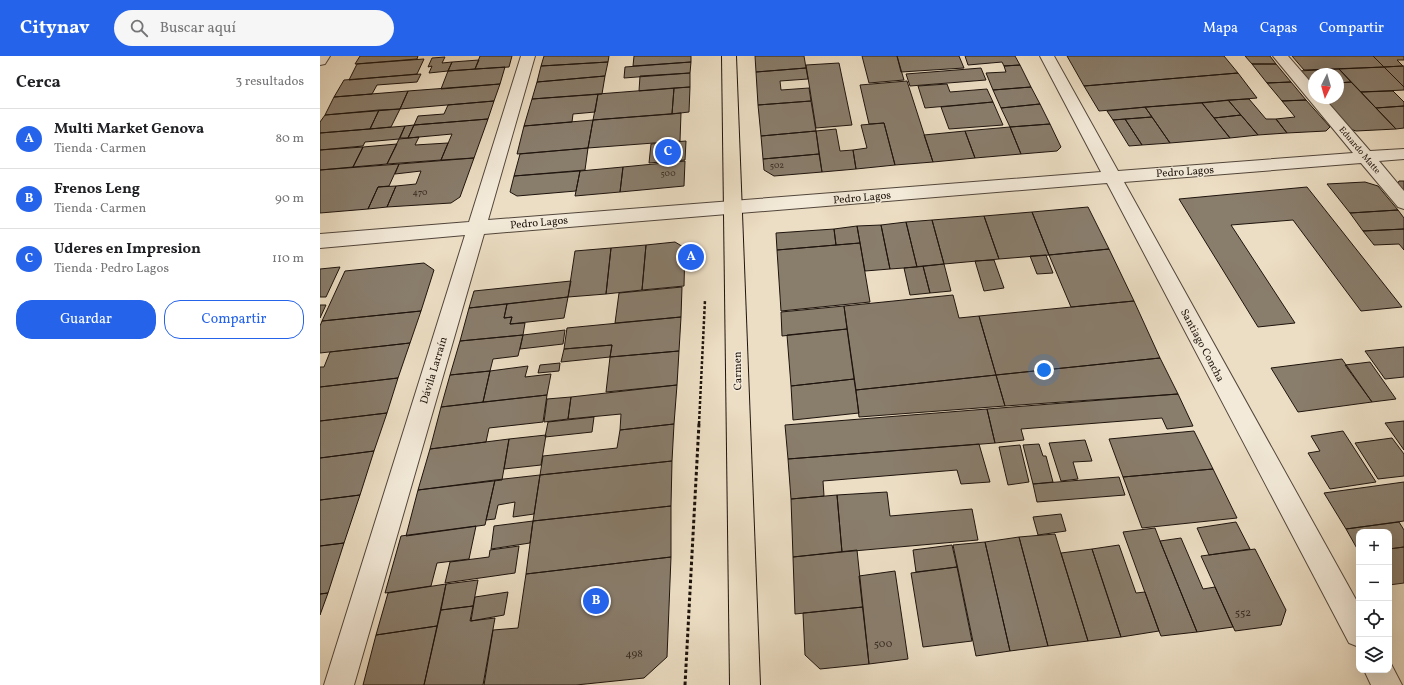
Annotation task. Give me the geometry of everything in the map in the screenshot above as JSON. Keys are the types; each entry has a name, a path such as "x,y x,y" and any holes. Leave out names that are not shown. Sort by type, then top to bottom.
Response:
{"main road":[{"name":"Carmen","path":"729,56 745,685"}],"street":[{"path":"320,61 323,56"},
{"name":"Dávila Larraín","path":"339,685 528,56"},
{"name":"Santiago Concha","path":"1047,56 1356,627"},
{"path":"1280,56 1308,89"},
{"name":"Eduardo Matte","path":"1321,104 1404,203"},
{"name":"Pedro Lagos","path":"320,240 1404,154"},
{"path":"1381,673 1387,685"}],"path":[{"path":"685,685 706,295"}],"building":[{"path":"360,56 418,56 417,59 355,64"},
{"path":"480,56 512,56 509,67 475,69"},
{"path":"544,56 609,56 608,62 541,66"},
{"path":"634,56 691,56 691,62 633,66"},
{"path":"755,56 804,56 806,68 756,72"},
{"path":"862,56 897,56 904,80 869,83"},
{"path":"897,56 959,56 964,68 901,72"},
{"path":"965,56 1015,56 1020,65 1004,66 1002,62 968,65"},
{"path":"1067,56 1224,56 1238,73 1084,86"},
{"path":"1245,56 1270,56 1276,64 1252,64"},
{"path":"1292,56 1373,56 1384,67 1308,68 1308,70 1304,70"},
{"path":"1373,56 1404,56 1404,60 1397,60 1403,66 1384,67"},
{"path":"445,57 442,63 452,62 448,71 429,73 432,66 428,67 432,58"},
{"path":"424,59 417,74 349,80 357,64"},
{"path":"479,60 475,69 448,71 452,62"},
{"path":"608,62 605,76 537,82 541,66"},
{"path":"691,62 690,73 624,78 625,67"},
{"path":"839,63 852,125 816,128 806,65"},
{"path":"1252,64 1276,64 1291,82 1267,83"},
{"path":"1020,65 1031,87 993,90 986,73 1006,72 1004,66"},
{"path":"1404,66 1404,87 1384,67"},
{"path":"505,67 500,84 441,89 448,71"},
{"path":"1384,67 1404,87 1404,90 1361,92 1344,74 1344,69"},
{"path":"806,68 808,79 780,81 781,90 809,88 811,101 758,105 756,72"},
{"path":"981,68 986,80 910,86 906,74"},
{"path":"1298,71 1308,71 1308,83"},
{"path":"690,73 690,87 639,91 640,76"},
{"path":"1238,73 1257,98 1099,111 1084,86"},
{"path":"421,74 417,82 377,85 372,94 334,97 344,80"},
{"path":"1344,74 1351,82 1344,83"},
{"path":"605,76 602,94 532,99 537,82"},
{"path":"907,81 933,162 895,165 884,123 869,124 860,85"},
{"path":"1291,82 1306,100 1282,101 1267,83"},
{"path":"1351,82 1396,129 1356,131 1347,128 1326,104 1344,104 1344,83"},
{"path":"500,84 494,101 400,109 408,91"},
{"path":"947,84 950,92 987,89 993,102 925,108 918,86"},
{"path":"690,87 689,112 672,114 674,88"},
{"path":"1031,87 1040,104 1001,108 993,90"},
{"path":"674,88 672,114 593,120 598,94"},
{"path":"408,91 400,109 325,115 334,97"},
{"path":"1393,91 1404,102 1404,106 1376,108 1361,92"},
{"path":"598,94 595,112 573,114 572,122 524,126 532,99"},
{"path":"1249,99 1266,119 1276,119 1287,133 1258,135 1228,100"},
{"path":"1228,100 1241,115 1214,118 1202,103"},
{"path":"1306,100 1330,127 1326,131 1287,133 1276,119 1295,117 1282,101"},
{"path":"494,101 488,119 414,125 418,116 444,114 448,105"},
{"path":"811,101 816,131 761,136 758,105"},
{"path":"993,102 1003,125 949,129 941,107"},
{"path":"1202,103 1230,138 1170,143 1145,107"},
{"path":"1040,104 1050,124 1010,127 1001,108"},
{"path":"1404,106 1404,128 1396,129 1376,108"},
{"path":"1145,107 1152,117 1113,120 1107,111"},
{"path":"400,109 391,127 370,129 379,110"},
{"path":"379,110 370,129 320,133 320,122 325,115"},
{"path":"681,113 680,141 588,148 593,120"},
{"path":"1241,115 1258,135 1230,138 1214,118"},
{"path":"1152,117 1170,143 1142,145 1125,119"},
{"path":"488,119 474,158 441,160 452,134 408,138 414,125"},
{"path":"1125,119 1142,145 1129,146 1113,120"},
{"path":"593,120 588,148 517,154 524,126"},
{"path":"884,123 895,165 856,169 853,150 867,148 861,125"},
{"path":"1050,124 1061,147 1057,151 1021,154 1010,127"},
{"path":"414,125 408,138 400,138 405,126"},
{"path":"405,126 399,139 365,142 363,146 320,150 320,133"},
{"path":"1010,127 1021,154 975,158 965,131"},
{"path":"836,129 840,151 853,150 856,169 822,172 816,131"},
{"path":"816,131 819,154 763,159 761,136"},
{"path":"965,131 975,158 933,162 924,135"},
{"path":"419,137 415,145 448,143 441,160 387,164 399,139"},
{"path":"686,141 685,160 649,163 651,144"},
{"path":"397,144 387,164 353,167 363,147"},
{"path":"363,147 353,167 320,170 320,150"},
{"path":"588,148 585,170 514,176 520,154"},
{"path":"819,154 822,172 774,176 764,170 763,159"},
{"path":"474,158 460,197 451,203 387,207 396,186 416,184 421,171 395,174 399,164"},
{"path":"685,161 684,186 620,192 623,167"},
{"path":"399,164 389,186 378,187 368,209 320,213 320,170"},
{"path":"623,167 620,192 575,196 580,171"},
{"path":"580,171 576,191 517,196 510,192 514,176"},
{"path":"1399,181 1404,181 1404,195 1396,186"},
{"path":"1365,182 1378,186 1398,210 1350,213 1327,184"},
{"path":"396,186 387,207 368,209 378,187"},
{"path":"1307,187 1402,307 1361,311 1293,220 1231,225 1295,323 1258,327 1179,199"},
{"path":"1088,207 1109,249 1049,255 1032,212"},
{"path":"1398,210 1404,218 1404,229 1363,231 1350,213"},
{"path":"1032,212 1049,255 999,259 984,216"},
{"path":"984,216 999,259 944,264 932,220"},
{"path":"932,220 944,264 917,267 906,222"},
{"path":"906,222 917,267 890,269 881,225"},
{"path":"881,225 890,269 865,271 857,226"},
{"path":"857,226 860,243 836,245 834,229"},
{"path":"834,229 836,245 777,250 776,233"},
{"path":"1404,229 1404,250 1399,244 1374,245 1363,231"},
{"path":"675,242 685,248 684,286 642,290 646,245"},
{"path":"860,243 870,302 781,311 777,250"},
{"path":"646,245 642,290 606,294 611,248"},
{"path":"611,248 606,294 568,297 575,251"},
{"path":"1109,249 1134,301 1071,307 1049,255"},
{"path":"1046,255 1053,273 1037,274 1030,256"},
{"path":"994,260 1004,288 984,291 975,261"},
{"path":"424,263 434,270 421,311 322,321 345,271"},
{"path":"944,264 951,291 930,293 923,266"},
{"path":"923,266 930,293 910,295 904,268"},
{"path":"340,267 326,297 320,297 320,269"},
{"path":"571,281 568,297 469,308 474,291"},
{"path":"682,287 681,317 615,323 619,293"},
{"path":"953,295 959,318 979,316 996,375 856,390 844,306"},
{"path":"568,297 564,318 510,324 512,317 504,318 507,304"},
{"path":"1134,301 1160,358 996,375 979,316"},
{"path":"507,304 504,318 512,317 510,324 525,323 523,335 460,341 469,308"},
{"path":"320,305 326,305 320,318"},
{"path":"844,306 847,329 782,336 781,312"},
{"path":"421,311 410,343 320,353 320,326 322,321"},
{"path":"681,317 679,351 610,357 612,345 564,349 567,328"},
{"path":"847,329 854,379 791,386 787,335"},
{"path":"565,330 563,344 520,349 523,335"},
{"path":"523,335 518,356 493,359 490,371 450,375 460,341"},
{"path":"410,343 398,378 320,387 320,367 324,367 330,352"},
{"path":"612,345 610,357 561,362 564,349"},
{"path":"1404,347 1404,377 1385,379 1365,351"},
{"path":"679,351 677,385 606,392 610,357"},
{"path":"1160,358 1178,394 1005,406 996,375"},
{"path":"1342,359 1372,402 1298,412 1271,368"},
{"path":"1370,362 1396,399 1372,402 1345,365"},
{"path":"560,363 559,371 538,373 540,365"},
{"path":"528,366 525,377 551,374 547,395 483,402 490,371"},
{"path":"490,371 483,402 441,407 450,375"},
{"path":"996,375 1005,406 859,417 856,390"},
{"path":"398,378 387,413 320,421 320,387"},
{"path":"854,379 859,413 793,420 791,386"},
{"path":"677,385 674,424 620,430 621,414 568,419 571,397"},
{"path":"1178,394 1193,426 1167,429 1162,418 1021,429 1024,440 995,443 987,409"},
{"path":"547,395 543,422 489,428 486,442 430,449 441,407"},
{"path":"571,397 568,419 544,422 547,399"},
{"path":"987,409 995,443 788,459 785,425"},
{"path":"387,413 374,451 320,458 320,421"},
{"path":"594,417 592,432 545,437 548,422"},
{"path":"1404,421 1404,450 1385,423"},
{"path":"674,424 672,461 540,475 543,456 617,448 620,430"},
{"path":"1194,431 1213,469 1123,477 1109,439"},
{"path":"1343,431 1376,482 1330,489 1308,453 1320,451 1311,436"},
{"path":"546,435 541,465 504,469 509,439"},
{"path":"1392,438 1404,454 1404,476 1378,479 1355,443"},
{"path":"509,439 502,480 418,490 430,449"},
{"path":"1085,440 1092,461 1073,462 1078,479 1061,481 1049,443"},
{"path":"979,444 990,482 961,484 957,470 823,481 824,496 791,499 788,459"},
{"path":"1039,444 1043,456 1046,456 1053,482 1033,484 1023,445"},
{"path":"1020,445 1029,482 1008,485 999,447"},
{"path":"374,451 360,495 320,500 320,458"},
{"path":"672,461 671,506 533,521 540,475"},
{"path":"1213,469 1237,518 1142,528 1123,477"},
{"path":"540,475 534,514 513,517 515,502 498,505 495,519 486,520 495,480"},
{"path":"1119,477 1125,495 1037,502 1033,484"},
{"path":"495,480 485,525 406,536 418,490"},
{"path":"1404,482 1404,521 1346,529 1324,493"},
{"path":"887,492 890,516 972,509 978,540 842,552 837,495"},
{"path":"360,495 344,543 320,546 320,500"},
{"path":"837,495 842,552 793,557 791,499"},
{"path":"671,506 671,557 526,574 533,521"},
{"path":"1061,514 1066,531 1038,535 1033,517"},
{"path":"533,521 530,543 491,549 494,526"},
{"path":"1236,522 1250,549 1209,555 1197,528"},
{"path":"1399,522 1404,530 1404,547 1392,549 1392,529 1356,529 1356,547 1346,529"},
{"path":"476,526 469,559 437,563 431,586 385,593 401,536"},
{"path":"1155,528 1197,632 1161,636 1123,532"},
{"path":"1055,534 1088,641 1048,646 1019,537"},
{"path":"1019,537 1048,646 1010,651 985,542"},
{"path":"1181,538 1203,589 1215,587 1233,627 1197,632 1160,541"},
{"path":"985,542 1010,651 976,656 953,545"},
{"path":"344,543 328,593 320,594 320,546"},
{"path":"952,545 957,567 916,572 913,550"},
{"path":"1119,545 1136,593 1145,592 1159,631 1121,637 1092,549"},
{"path":"519,546 515,573 445,583 450,562 489,557 490,550"},
{"path":"1404,547 1404,583 1392,585 1392,549"},
{"path":"1092,549 1121,637 1088,641 1061,553"},
{"path":"1255,549 1286,610 1281,625 1235,631 1201,556"},
{"path":"857,550 863,607 795,614 793,557"},
{"path":"671,557 667,657 644,678 576,685 484,685 493,630 518,628 526,574"},
{"path":"957,567 972,641 923,647 911,573"},
{"path":"895,571 908,659 869,664 859,576"},
{"path":"478,580 473,606 441,610 446,584"},
{"path":"446,584 437,626 376,635 388,593"},
{"path":"508,592 504,615 471,621 475,597"},
{"path":"328,593 320,615 320,594"},
{"path":"473,606 470,621 495,618 483,685 424,685 441,610"},
{"path":"863,607 869,664 820,669 805,655 803,613"},
{"path":"437,626 424,685 363,685 376,635"}],"place":[{"name":"Uderes en Impresion","path":"668,152"},
{"name":"Multi Market Genova","path":"691,257"},
{"name":"Frenos Leng","path":"596,601"}]}
